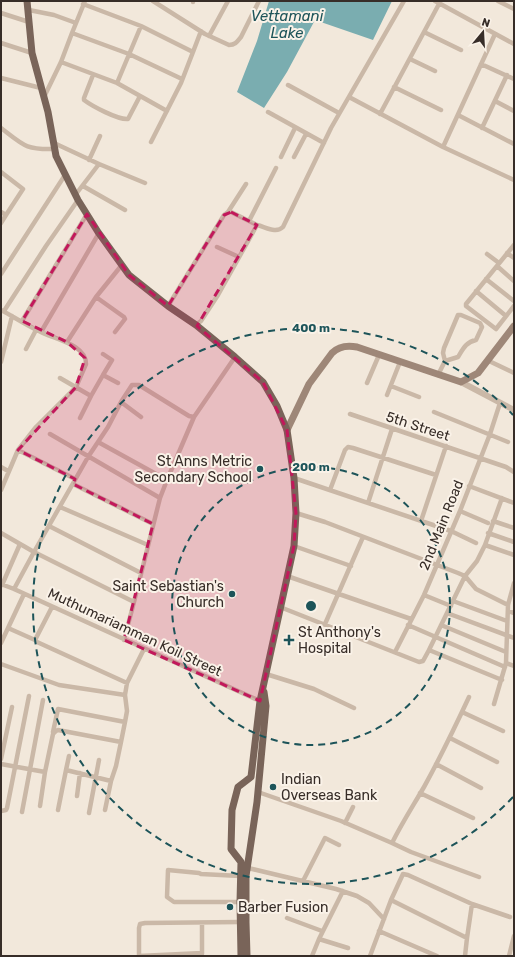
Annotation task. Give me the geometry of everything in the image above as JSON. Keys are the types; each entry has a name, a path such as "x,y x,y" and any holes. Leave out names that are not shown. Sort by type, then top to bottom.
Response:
{"main road":[{"path":"27,1 32,54 44,97 56,156 87,214 129,276 196,325 236,357 263,382 277,406 286,430 294,478 296,513 294,546 260,701 251,777 238,787 232,810 231,849 241,862 241,956"},
{"path":"286,430 309,384 336,349 344,346 352,346 460,382 478,373 511,336 514,326"},
{"path":"247,956 246,902 248,859 259,783 266,706 264,687"}],"street":[{"path":"153,1 159,3 209,36 229,45 233,45 237,42 259,1"},
{"path":"209,36 228,1"},
{"path":"228,212 257,225 276,231 283,227 339,113 404,1"},
{"path":"498,1 514,9"},
{"path":"44,97 61,62 84,2 141,26 193,52"},
{"path":"380,114 424,32 437,2 514,44"},
{"path":"29,10 54,15 76,23"},
{"path":"1,13 30,22"},
{"path":"116,84 141,26"},
{"path":"151,142 182,79 201,31"},
{"path":"424,32 461,50"},
{"path":"72,33 129,54 182,79"},
{"path":"443,147 495,34"},
{"path":"1,44 32,54"},
{"path":"410,59 435,72"},
{"path":"61,62 116,84 167,111"},
{"path":"481,64 514,78"},
{"path":"93,75 84,100 112,115 122,119 128,119 140,96"},
{"path":"482,128 507,76"},
{"path":"1,78 41,88"},
{"path":"288,85 339,113"},
{"path":"394,87 441,110"},
{"path":"349,97 443,147 514,180"},
{"path":"495,100 514,110"},
{"path":"268,112 324,143"},
{"path":"458,115 514,144"},
{"path":"1,128 27,147 40,150 55,146 145,183"},
{"path":"281,157 295,128"},
{"path":"294,158 306,134"},
{"path":"89,160 100,136"},
{"path":"1,490 18,450 36,427 76,387 86,364 82,353 67,342 36,330 2,310 46,246 83,186 99,164"},
{"path":"249,221 276,168"},
{"path":"1,172 23,189 1,223"},
{"path":"1,274 65,175"},
{"path":"168,306 222,218 228,212 246,184"},
{"path":"83,186 125,210"},
{"path":"1,212 6,215"},
{"path":"22,322 87,214"},
{"path":"196,325 201,321 218,294 257,225"},
{"path":"41,332 99,233"},
{"path":"514,245 466,304 466,306 496,328 514,306"},
{"path":"217,247 239,257"},
{"path":"507,253 514,258"},
{"path":"487,254 514,281"},
{"path":"67,342 96,297 121,266"},
{"path":"486,279 514,301"},
{"path":"476,291 506,316"},
{"path":"96,297 124,317 125,319 115,332"},
{"path":"438,374 444,361 444,348 458,315 480,323 482,327 476,340 470,342 464,347 458,357 444,361"},
{"path":"1,362 12,316"},
{"path":"26,349 36,330"},
{"path":"80,418 112,360 103,354"},
{"path":"367,383 380,355"},
{"path":"124,640 153,524 160,498 167,480 194,417 236,357"},
{"path":"488,361 514,373"},
{"path":"387,395 400,362"},
{"path":"103,375 118,384"},
{"path":"60,378 91,396"},
{"path":"460,382 514,410"},
{"path":"14,589 72,484 108,427 130,387 135,384 139,385 189,416 194,417"},
{"path":"391,386 419,397"},
{"path":"121,402 141,417"},
{"name":"2nd Main Road","path":"395,652 424,595 460,511 490,434 500,403"},
{"path":"434,412 508,442"},
{"name":"5th Street","path":"350,414 506,467 514,472"},
{"path":"368,503 392,429"},
{"path":"50,434 160,498"},
{"path":"98,442 167,480"},
{"path":"421,521 446,446"},
{"path":"330,490 345,450 348,447 436,475"},
{"path":"18,450 75,479"},
{"path":"1,467 8,471"},
{"path":"294,478 451,531 476,543"},
{"path":"72,484 153,524"},
{"path":"469,486 514,503"},
{"path":"280,607 419,662 422,661 436,637 465,576 476,563 485,545 490,522 502,498"},
{"path":"60,507 148,545"},
{"path":"460,511 490,522 514,528"},
{"path":"296,513 465,576 476,589 508,605"},
{"path":"49,526 141,573"},
{"path":"488,533 514,542"},
{"path":"1,534 134,602"},
{"path":"325,624 363,537"},
{"path":"2,584 20,544"},
{"path":"485,545 514,555"},
{"path":"294,546 351,566"},
{"path":"287,576 411,619"},
{"path":"494,704 506,665 508,605 514,583"},
{"name":"Muthumariamman Koil Street","path":"2,584 260,701"},
{"path":"1,643 24,594"},
{"path":"424,595 507,621"},
{"path":"36,640 52,607"},
{"path":"508,611 514,614"},
{"path":"447,613 514,638"},
{"path":"441,624 506,652"},
{"path":"408,625 506,665 514,666"},
{"path":"8,628 127,683"},
{"path":"105,810 127,711 125,695 127,683 144,649"},
{"path":"429,650 502,680"},
{"path":"1,664 59,685 125,695"},
{"path":"266,674 314,689 354,708"},
{"path":"1,811 6,810 7,808 29,696"},
{"path":"392,843 450,738 469,697"},
{"path":"22,812 43,700"},
{"path":"1,759 12,707"},
{"path":"40,806 45,772 58,709 124,722"},
{"path":"462,712 503,731"},
{"path":"53,734 58,730 121,742"},
{"path":"450,738 497,762"},
{"path":"58,810 68,756"},
{"path":"88,813 99,760"},
{"path":"1,764 45,772"},
{"path":"436,764 482,788"},
{"path":"66,770 111,781"},
{"path":"77,796 80,773"},
{"path":"258,792 345,823 411,852 479,877"},
{"path":"420,793 473,818"},
{"path":"345,823 353,807"},
{"path":"303,881 325,838 339,845"},
{"path":"248,868 343,891 369,903 384,919"},
{"path":"240,876 201,874 198,872 168,870 167,897 174,902 240,902"},
{"path":"370,956 391,900 402,876 405,874 472,904 510,917"},
{"path":"312,956 322,931 343,891"},
{"path":"391,900 467,938"},
{"path":"466,956 472,904"},
{"path":"287,918 322,931"},
{"path":"202,922 202,955 139,956 140,924 145,923 202,922 240,922"},
{"path":"379,931 436,956"},
{"path":"509,956 514,936"},
{"path":"319,939 348,948"}],"highlighted area":[{"path":"231,212 257,225 197,326 263,382 287,430 296,513 294,546 260,701 124,640 153,524 73,484 75,479 18,450 76,387 85,358 67,342 22,321 87,214 129,275 168,306 224,215"}],"water":[{"name":"Vettamani Lake","path":"269,1 392,1 373,40 315,20 287,72 264,108 237,92 257,41"}],"place":[{"name":"St Anns Metric Secondary School","path":"260,469"},
{"name":"Saint Sebastian's Church","path":"232,594"},
{"name":"St Anthony's Hospital","path":"289,640"},
{"name":"Indian Overseas Bank","path":"273,787"},
{"name":"Barber Fusion","path":"230,907"}]}
